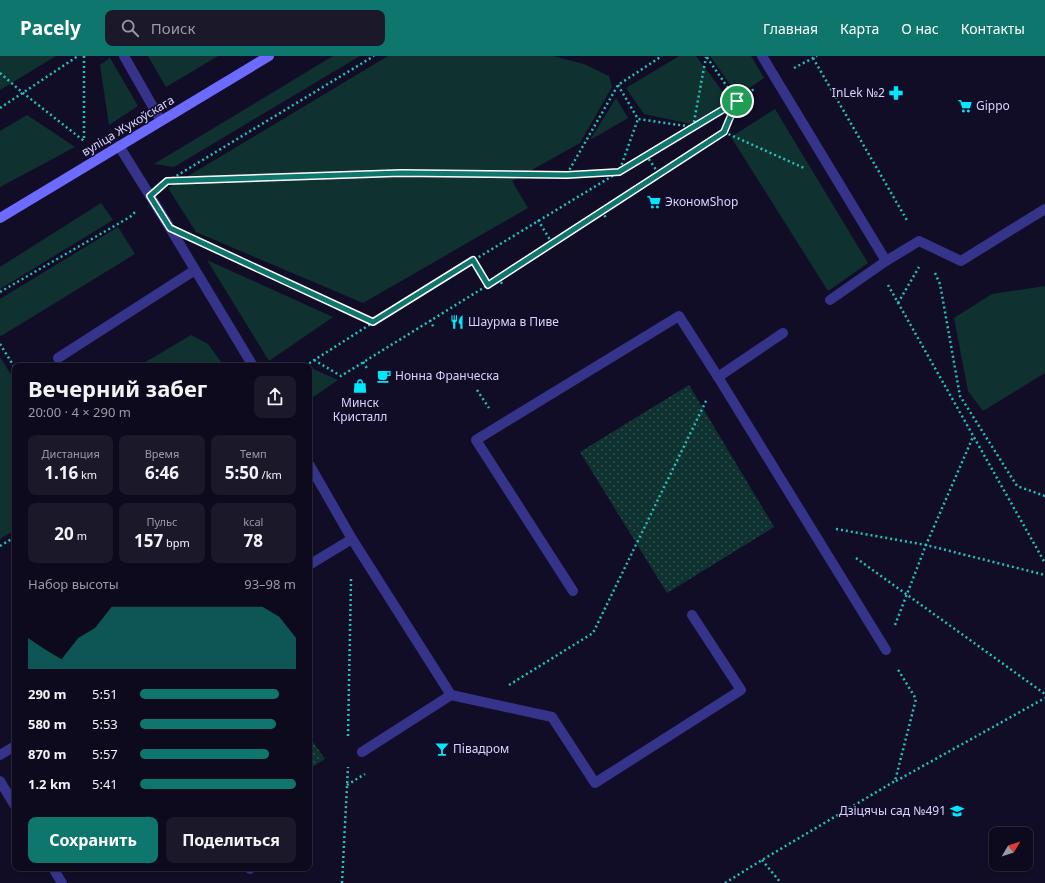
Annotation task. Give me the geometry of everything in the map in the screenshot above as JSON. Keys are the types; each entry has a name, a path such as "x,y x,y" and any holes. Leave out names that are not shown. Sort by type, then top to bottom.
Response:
{"main road":[{"name":"вуліца Жукоўскага","path":"0,218 269,56"}],"lane":[{"path":"124,56 161,121"},
{"path":"762,56 886,261"},
{"path":"119,146 170,228 250,363"},
{"path":"830,300 886,261 919,241 961,261 1045,209"},
{"path":"58,358 195,270"},
{"path":"573,591 476,440 679,316 886,650"},
{"path":"718,377 783,333"},
{"path":"312,469 352,538 451,695"},
{"path":"312,563 352,538"},
{"path":"362,752 451,695 552,717 596,783 741,690 692,615"},
{"path":"0,755 12,748"},
{"path":"0,781 12,801"},
{"path":"55,871 62,883"}],"path":[{"path":"0,108 78,56"},
{"path":"0,73 84,141 84,56"},
{"path":"0,292 130,217 167,181 374,56"},
{"path":"567,175 618,85 662,56"},
{"path":"706,56 737,101"},
{"path":"693,128 706,56"},
{"path":"310,363 538,220 737,101 758,86 817,56"},
{"path":"813,58 927,254 898,303 1045,563"},
{"path":"618,85 638,119"},
{"path":"314,360 342,376 488,285 724,132 737,101"},
{"path":"638,119 693,128"},
{"path":"619,172 638,119"},
{"path":"724,132 809,171"},
{"path":"646,155 659,174"},
{"path":"167,181 401,173 567,175 619,172"},
{"path":"602,211 606,218"},
{"path":"538,220 552,243"},
{"path":"170,228 373,322"},
{"path":"473,260 488,285"},
{"path":"935,272 940,284 960,396 1018,486 1045,496"},
{"path":"498,278 503,285"},
{"path":"430,320 434,328"},
{"path":"0,344 12,363"},
{"path":"363,362 368,370"},
{"path":"895,781 916,699 886,650 926,545 973,437"},
{"path":"808,524 926,545 1045,575"},
{"path":"0,546 12,539"},
{"path":"851,555 1045,694"},
{"path":"348,744 351,578"},
{"path":"725,883 895,781 1045,698"},
{"path":"342,883 348,766"},
{"path":"762,860 781,883"}],"green space":[{"path":"0,56 56,56 0,90"},
{"path":"148,56 218,56 166,87"},
{"path":"333,56 360,56 174,167 154,164"},
{"path":"388,56 553,56 584,64 609,76 612,87 580,143 512,181 528,208 363,303 196,232 168,188"},
{"path":"679,56 696,56 729,100 691,124 644,114 626,88"},
{"path":"710,56 751,56 764,78 738,96"},
{"path":"110,58 138,106 109,125 100,65"},
{"path":"616,98 628,118 590,140"},
{"path":"775,109 868,263 828,291 731,137"},
{"path":"27,115 75,147 0,187 0,131"},
{"path":"101,203 113,220 0,289 0,267"},
{"path":"118,227 135,254 1,336 0,335 0,299"},
{"path":"207,260 333,317 269,361"},
{"path":"1045,286 1045,373 983,411 968,391 954,318 992,294"},
{"path":"191,335 208,344 222,363 144,363"},
{"path":"0,357 12,376 12,532 0,539"},
{"path":"312,368 338,380 312,398"},
{"path":"689,385 774,527 667,593 580,452"},
{"path":"312,740 325,759 312,767"}],"place":[{"name":"InLek №2","path":"896,93"},
{"name":"Gippo","path":"965,106"},
{"name":"ЭкономShop","path":"654,202"},
{"name":"Шаурма в Пиве","path":"457,322"},
{"name":"Нонна Франческа","path":"384,376"},
{"name":"Минск Кристалл","path":"360,386"},
{"name":"Пiвадром","path":"442,749"},
{"name":"Дзіцячы сад №491","path":"957,811"}],"route":[{"path":"737,101 724,132 488,285 473,260 373,322 170,228 150,196 167,181 401,173 567,175 619,172 737,101"}]}
